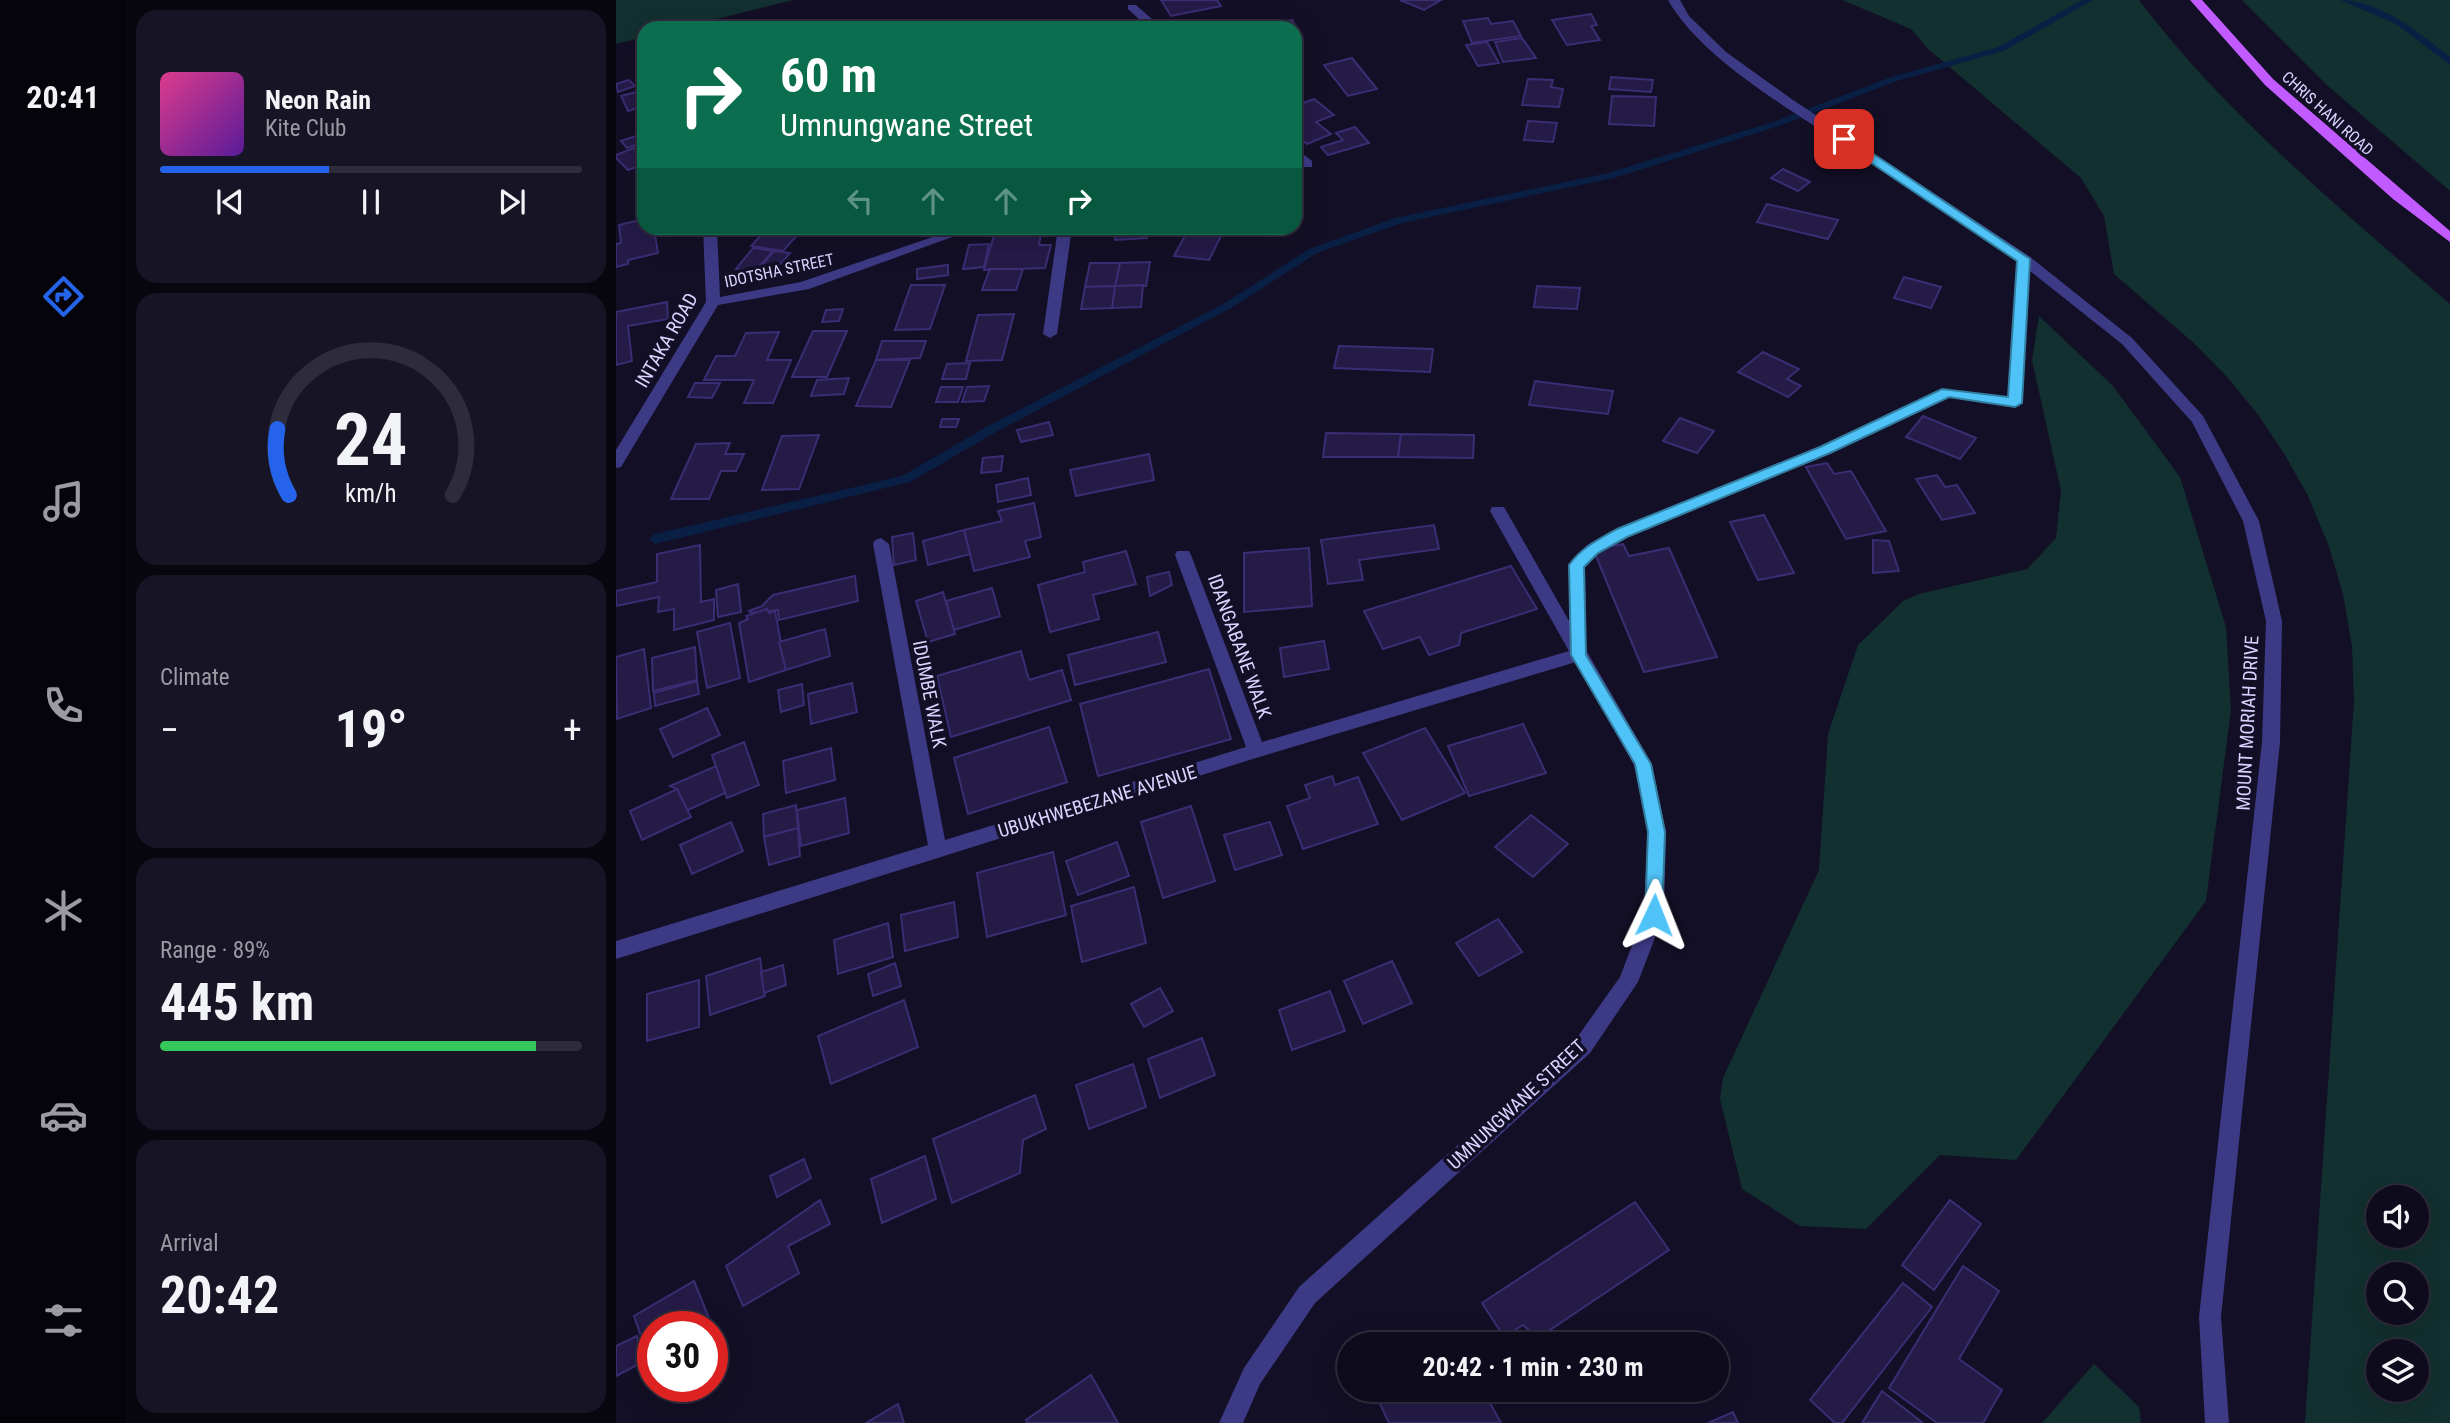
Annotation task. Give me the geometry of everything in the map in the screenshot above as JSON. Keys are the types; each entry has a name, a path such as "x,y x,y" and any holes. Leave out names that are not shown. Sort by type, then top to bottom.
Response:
{"main road":[{"name":"CHRIS HANI ROAD","path":"2196,0 2269,82 2398,196 2450,237"}],"street":[{"name":"MOUNT MORIAH DRIVE","path":"1674,0 1684,18 1722,54 1790,103 2024,259 2127,341 2198,419 2251,521 2274,621 2271,742 2210,1317 2217,1423"},
{"path":"1132,7 1148,21"},
{"path":"1302,158 1308,164"},
{"name":"INTAKA ROAD","path":"616,463 713,302 710,235"},
{"name":"IDOTSHA STREET","path":"713,302 804,286 950,235"},
{"path":"1050,334 1064,235"},
{"path":"1578,655 1577,565 1593,549 1622,533 1825,450 1947,392 2015,403 2024,259"},
{"name":"UMNUNGWANE STREET","path":"1231,1423 1252,1376 1307,1295 1583,1046 1628,982 1654,915 1657,832 1643,764 1578,655 1498,511"},
{"name":"IDUMBE WALK","path":"881,544 938,851"},
{"name":"IDANGABANE WALK","path":"1184,555 1256,751"},
{"name":"UBUKHWEBEZANE AVENUE","path":"616,950 1256,751 1578,655"}],"green space":[{"path":"616,0 793,0 708,21 637,21 637,39 616,44"},
{"path":"1842,0 2139,0 2208,82 2246,121 2327,197 2450,304 2450,1423 2305,1423 2354,701 2352,647 2343,594 2328,544 2308,496 2259,416 2229,379 2196,345 2114,274 2104,216 2081,178 1928,49 1911,29"},
{"path":"2242,0 2450,0 2450,191 2328,86"},
{"path":"2039,316 2113,386 2180,477 2226,627 2231,710 2206,901 2016,1160 1940,1155 1866,1229 1800,1226 1742,1189 1720,1099 1723,1078 1819,870 1828,734 1858,645 1903,601 1919,594 2027,569 2056,538 2061,491 2032,360"},
{"path":"2094,1364 2139,1407 2141,1423 2042,1423"}],"building":[{"path":"1161,0 1217,0 1221,6 1171,16"},
{"path":"1400,0 1441,0 1424,10"},
{"path":"1591,14 1597,25 1591,26 1600,40 1567,45 1552,20"},
{"path":"1488,18 1491,24 1513,21 1521,36 1472,43 1463,21"},
{"path":"1522,38 1536,58 1503,62 1495,42"},
{"path":"1487,42 1499,63 1478,66 1466,45"},
{"path":"1352,58 1377,89 1348,96 1324,65"},
{"path":"1611,77 1653,80 1651,92 1609,89"},
{"path":"1528,79 1553,80 1551,87 1563,89 1559,107 1522,105"},
{"path":"629,80 635,86 618,92 616,84"},
{"path":"637,92 637,108 628,111 621,96"},
{"path":"1612,96 1656,97 1654,126 1609,124"},
{"path":"1314,99 1334,115 1316,122 1331,134 1307,144 1302,140 1302,103"},
{"path":"1528,121 1557,123 1553,142 1524,140"},
{"path":"1355,127 1369,143 1328,155 1321,147 1343,140 1336,133"},
{"path":"637,136 637,144 627,148 621,141"},
{"path":"637,147 637,167 628,170 616,155"},
{"path":"1783,169 1810,182 1798,191 1771,178"},
{"path":"1767,204 1838,220 1828,239 1757,222"},
{"path":"637,221 637,235 655,235 658,253 628,260 628,264 616,267 616,244 621,243 619,225"},
{"path":"761,235 797,235 783,251 751,246"},
{"path":"994,235 1041,235 1039,245 1051,245 1045,268 984,270"},
{"path":"1115,235 1147,235 1147,238 1115,240"},
{"path":"1185,235 1222,235 1209,260 1174,256"},
{"path":"989,244 984,267 963,269 969,245"},
{"path":"753,248 773,251 755,271 736,269"},
{"path":"774,251 790,253 771,275 755,273"},
{"path":"1150,262 1146,286 1115,286 1120,263"},
{"path":"1090,263 1120,263 1115,286 1085,287"},
{"path":"948,265 948,275 917,279 917,269"},
{"path":"990,269 1023,269 1016,290 982,290"},
{"path":"1904,277 1941,287 1931,308 1894,298"},
{"path":"911,285 945,285 930,329 895,330"},
{"path":"1143,285 1141,307 1112,308 1115,286"},
{"path":"1115,286 1112,308 1081,309 1085,287"},
{"path":"1537,286 1580,288 1577,309 1534,307"},
{"path":"667,302 668,319 628,326 632,361 616,365 616,312"},
{"path":"843,309 839,321 822,322 826,310"},
{"path":"1014,314 1002,360 966,361 978,315"},
{"path":"813,331 847,331 827,377 792,377"},
{"path":"779,332 767,360 791,360 773,403 744,403 754,380 704,380 716,356 735,356 746,333"},
{"path":"882,341 926,341 920,358 876,360"},
{"path":"1339,346 1433,349 1430,372 1334,368"},
{"path":"1763,352 1799,369 1787,379 1801,386 1788,397 1738,372"},
{"path":"876,360 910,360 891,407 856,406"},
{"path":"970,363 966,379 942,379 947,364"},
{"path":"849,378 844,394 811,396 817,380"},
{"path":"1535,381 1613,391 1608,414 1529,405"},
{"path":"695,383 720,383 712,398 688,397"},
{"path":"989,386 984,401 962,402 967,387"},
{"path":"941,387 963,387 958,402 936,402"},
{"path":"1923,416 1976,438 1960,459 1906,437"},
{"path":"1680,418 1714,431 1697,453 1663,441"},
{"path":"942,419 959,419 956,427 940,427"},
{"path":"1049,422 1053,435 1021,442 1017,430"},
{"path":"1326,433 1401,434 1398,457 1323,457"},
{"path":"1401,434 1474,435 1473,458 1398,457"},
{"path":"819,435 799,489 762,490 782,436"},
{"path":"730,443 725,454 744,454 736,471 721,471 709,499 671,499 696,444"},
{"path":"1149,454 1154,480 1076,496 1070,470"},
{"path":"1003,456 1001,471 981,473 983,458"},
{"path":"1827,463 1834,474 1851,471 1886,531 1846,539 1806,467"},
{"path":"1937,475 1945,487 1957,485 1975,513 1942,520 1916,479"},
{"path":"1028,478 1031,495 998,502 996,485"},
{"path":"1034,503 1041,537 1025,541 1030,557 974,571 964,530 1002,521 998,511"},
{"path":"1764,515 1794,573 1758,580 1730,522"},
{"path":"1434,525 1439,549 1359,560 1363,580 1328,584 1321,540"},
{"path":"964,530 970,554 928,565 923,541"},
{"path":"913,533 916,560 894,565 892,537"},
{"path":"1873,540 1889,541 1899,571 1873,573"},
{"path":"1623,544 1629,556 1669,548 1717,657 1644,672 1593,549"},
{"path":"700,545 701,602 714,599 714,620 674,630 674,609 658,612 659,597 616,606 616,591 657,582 657,554"},
{"path":"1309,548 1312,606 1244,612 1244,553"},
{"path":"1126,551 1136,584 1093,595 1099,619 1050,632 1038,585 1085,572 1083,562"},
{"path":"1511,566 1537,609 1461,633 1459,645 1429,655 1420,637 1383,649 1364,611"},
{"path":"1169,572 1172,585 1150,596 1147,577"},
{"path":"855,576 858,601 779,620 778,610 749,611 762,606 773,595"},
{"path":"738,584 741,612 718,617 716,590"},
{"path":"992,588 1000,616 954,630 946,601"},
{"path":"943,592 955,634 928,642 916,601"},
{"path":"767,609 769,613 775,611 786,670 749,682 739,623 748,619 746,616"},
{"path":"730,623 740,678 707,688 697,632"},
{"path":"825,629 830,656 786,670 779,642"},
{"path":"1158,632 1166,662 1075,685 1068,655"},
{"path":"1324,641 1329,669 1284,677 1280,648"},
{"path":"695,647 697,680 653,691 652,658"},
{"path":"644,649 651,708 617,719 616,657"},
{"path":"1021,651 1029,680 1062,670 1071,700 951,737 937,676"},
{"path":"1209,669 1231,739 1098,776 1080,704"},
{"path":"697,681 699,694 655,706 654,693"},
{"path":"852,683 857,712 811,724 808,694"},
{"path":"802,684 804,705 781,712 778,690"},
{"path":"707,708 720,735 673,757 660,729"},
{"path":"1523,724 1546,773 1469,796 1448,746"},
{"path":"1049,727 1067,782 968,814 954,758"},
{"path":"1425,728 1465,793 1402,820 1363,753"},
{"path":"744,742 759,785 727,798 712,755"},
{"path":"831,748 835,780 786,793 783,761"},
{"path":"716,766 725,793 686,811 677,789 670,786"},
{"path":"1332,776 1335,785 1358,777 1378,824 1303,849 1287,806 1310,798 1305,785"},
{"path":"677,789 691,817 642,840 630,811"},
{"path":"845,798 849,833 801,846 797,810"},
{"path":"796,805 798,828 764,837 763,814"},
{"path":"1191,806 1215,881 1163,898 1141,822"},
{"path":"1531,815 1568,844 1533,877 1495,847"},
{"path":"731,822 743,851 692,874 680,845"},
{"path":"1270,822 1282,855 1235,870 1224,835"},
{"path":"798,828 800,856 769,865 764,837"},
{"path":"1117,842 1129,876 1078,895 1066,861"},
{"path":"1053,852 1066,915 987,937 977,873"},
{"path":"1134,887 1146,943 1082,962 1071,906"},
{"path":"954,902 958,937 905,951 901,915"},
{"path":"1498,919 1522,952 1479,976 1456,943"},
{"path":"888,923 893,957 838,974 834,940"},
{"path":"760,958 765,996 710,1015 706,976"},
{"path":"1392,961 1412,1003 1363,1024 1344,981"},
{"path":"895,963 901,986 873,996 868,974"},
{"path":"783,965 786,985 764,993 761,972"},
{"path":"699,980 699,1027 647,1041 647,994"},
{"path":"1160,988 1173,1011 1144,1027 1131,1004"},
{"path":"1330,991 1345,1031 1292,1050 1279,1010"},
{"path":"904,1000 918,1047 831,1084 818,1036"},
{"path":"1202,1038 1215,1075 1160,1098 1148,1059"},
{"path":"1133,1064 1146,1107 1089,1129 1076,1085"},
{"path":"1035,1095 1046,1129 1023,1140 1020,1173 952,1203 933,1139"},
{"path":"925,1156 936,1199 882,1223 871,1179"},
{"path":"804,1159 811,1178 777,1197 770,1176"},
{"path":"820,1200 830,1224 788,1246 799,1273 743,1306 726,1266"},
{"path":"1950,1200 1981,1224 1934,1290 1902,1265"},
{"path":"1635,1202 1669,1250 1547,1332 1531,1332 1523,1325 1512,1332 1501,1332 1482,1303"},
{"path":"1963,1266 1999,1291 1959,1359 2002,1390 1983,1423 1937,1423 1889,1388"},
{"path":"694,1281 706,1311 643,1311"},
{"path":"1903,1283 1932,1307 1842,1423 1835,1423 1810,1400"},
{"path":"637,1336 637,1365 616,1376 616,1346"},
{"path":"1091,1375 1118,1423 1027,1423 1026,1420"},
{"path":"1882,1391 1923,1423 1862,1423"},
{"path":"1490,1402 1501,1423 1389,1423 1380,1404"},
{"path":"898,1404 904,1423 866,1423"},
{"path":"1733,1412 1738,1423 1708,1423"}],"waterway":[{"path":"655,539 906,479 992,429 1229,305 1313,251 1399,220 1610,176 1779,123 1894,79 2001,49 2089,0"},
{"path":"2344,0 2399,22 2450,62"}],"route":[{"path":"1654,915 1657,832 1643,764 1578,655 1577,565 1593,549 1622,533 1825,450 1947,392 2015,403 2024,259 1844,139"}]}
